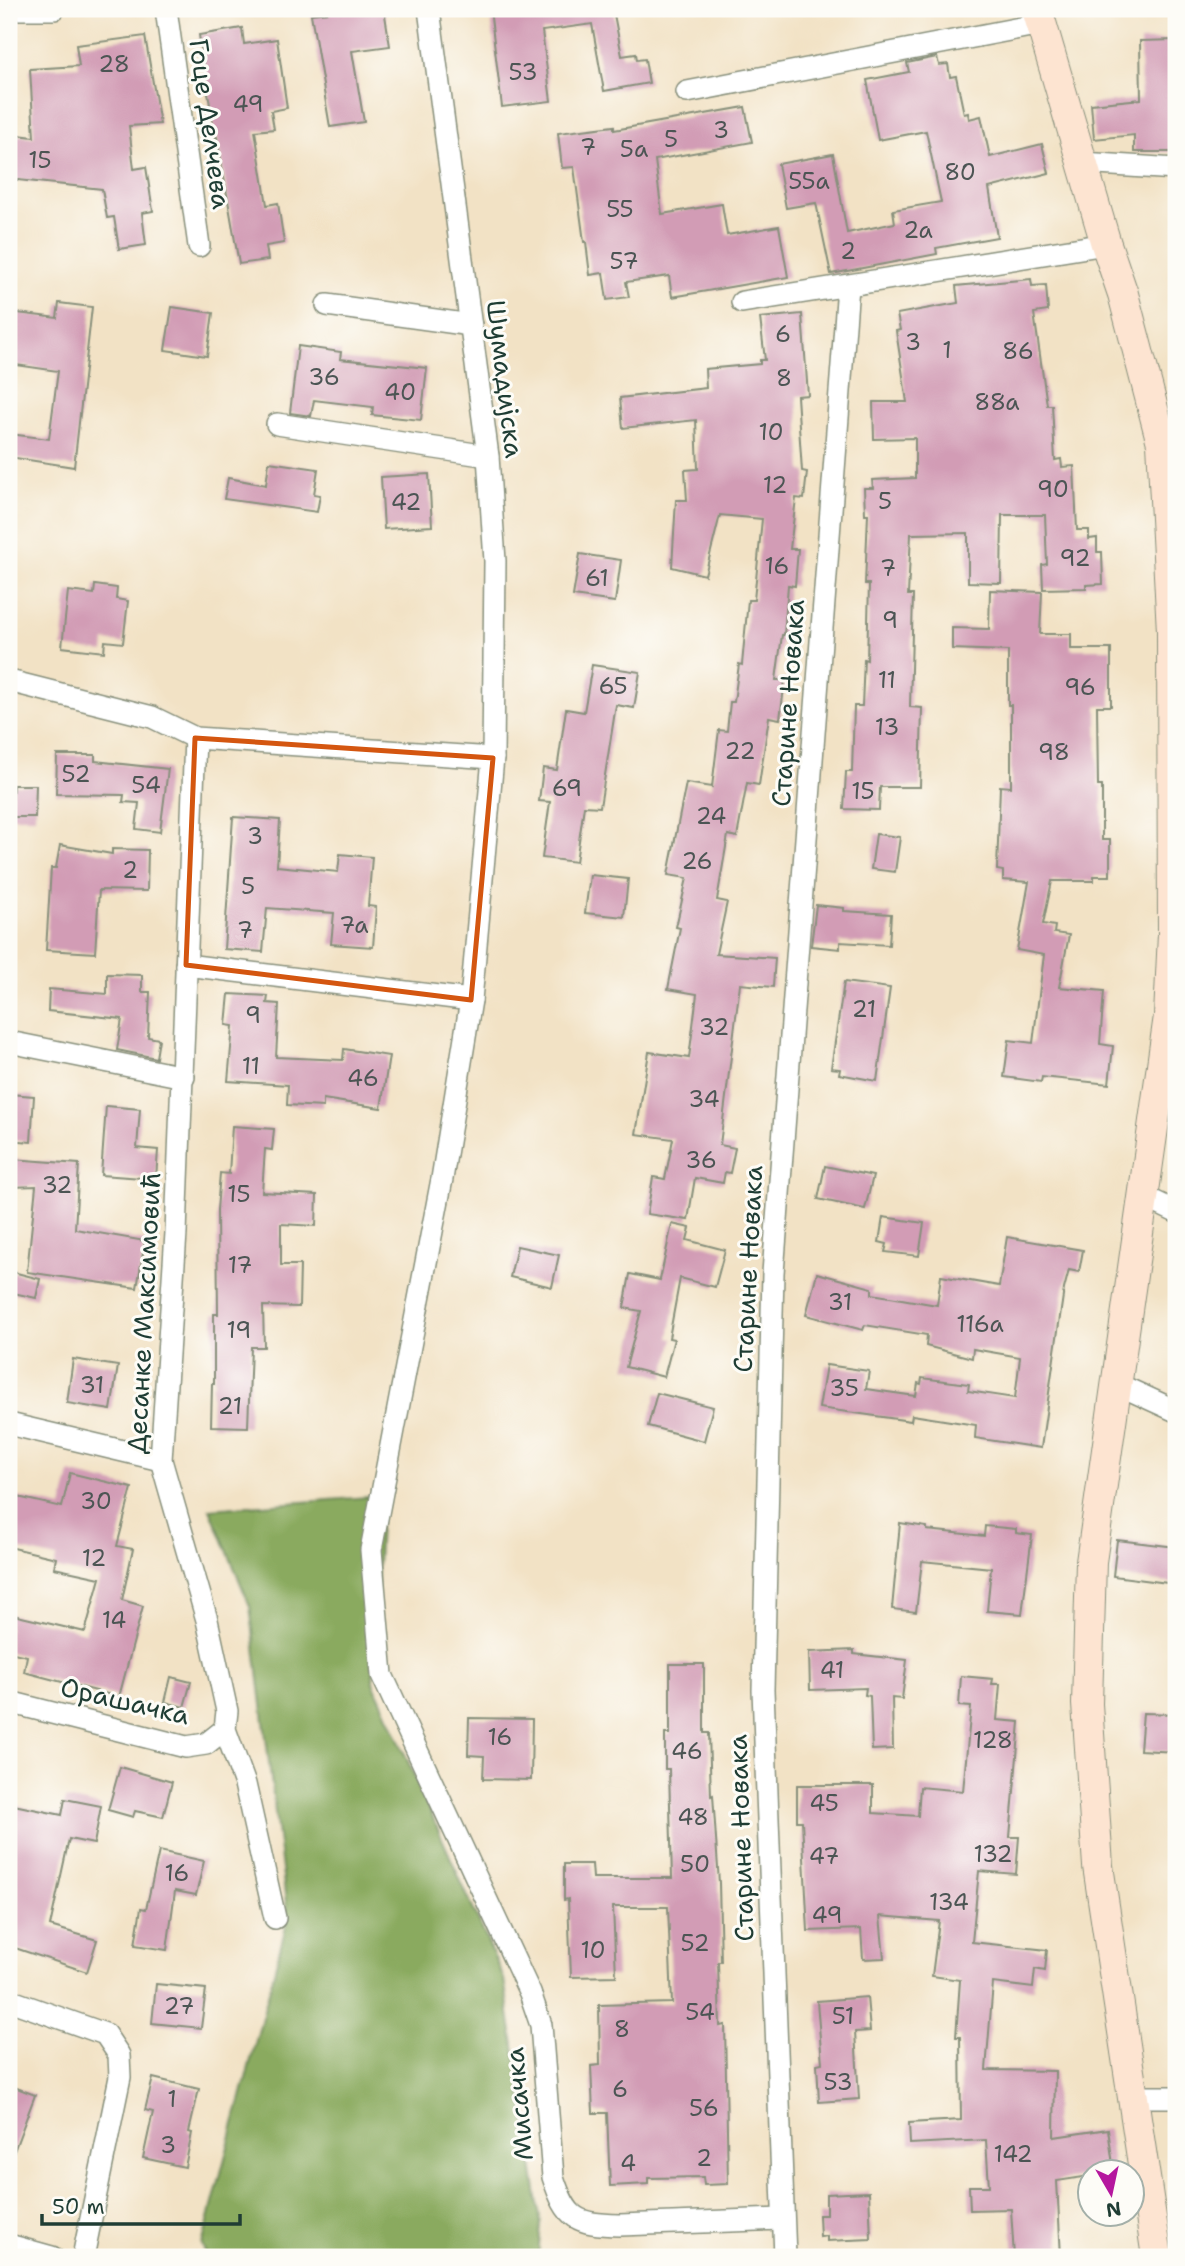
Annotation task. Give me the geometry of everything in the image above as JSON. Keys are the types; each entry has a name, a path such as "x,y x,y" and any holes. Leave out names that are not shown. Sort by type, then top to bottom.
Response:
{"main road":[{"path":"1039,17 1106,244 1124,294 1162,443 1172,542 1173,1017 1143,1196 1091,1562 1087,1704 1098,1866 1157,2257"}],"street":[{"path":"9,9 54,9"},
{"name":"Гоце Делчева","path":"166,9 199,246"},
{"name":"Шумадијска","path":"429,9 488,456 495,561 493,758 471,1000"},
{"path":"687,92 1039,17"},
{"path":"1082,163 1176,169"},
{"path":"742,302 1106,244"},
{"name":"Старине Новака","path":"785,2257 763,1690 773,1273 848,286"},
{"path":"327,304 471,325"},
{"path":"277,424 488,456"},
{"path":"9,681 152,717 195,738 493,758"},
{"name":"Десанке Максимовић","path":"195,738 177,1233 161,1460 206,1620 227,1711 225,1729 245,1784 275,1918"},
{"path":"186,965 471,1000"},
{"name":"Мисачка","path":"471,1000 442,1179 371,1550 382,1675 435,1794 530,1993 541,2025 553,2177 569,2214 599,2225 782,2219"},
{"path":"9,1042 184,1077"},
{"path":"1143,1196 1176,1212"},
{"path":"1117,1384 1176,1411"},
{"path":"9,1424 161,1460"},
{"name":"Орашачка","path":"9,1702 186,1747 206,1744 225,1729"},
{"path":"9,2000 105,2034 119,2055 120,2077 83,2257"},
{"path":"1134,2097 1176,2097"},
{"path":"9,2245 52,2257"}],"highlighted area":[{"path":"195,738 493,758 471,1000 186,965"}],"green space":[{"path":"381,1496 373,1682 504,1979 541,2224 538,2257 207,2257 202,2245 288,1919 250,1606 210,1509"}],"building":[{"path":"328,9 384,9 390,46 352,51 364,122 330,127 311,14 328,12"},
{"path":"490,9 613,9 622,56 636,54 637,60 645,59 649,83 604,91 592,24 542,31 551,101 502,107"},
{"path":"242,28 244,44 277,39 287,108 271,111 274,129 255,131 267,205 278,203 284,243 266,246 268,260 239,264 199,35"},
{"path":"145,36 160,124 129,126 134,169 146,167 153,211 142,213 146,245 119,249 114,217 107,218 102,189 9,179 9,134 34,137 30,69 79,66 76,45"},
{"path":"1176,40 1176,152 1134,152 1134,135 1094,139 1091,104 1141,99 1140,41"},
{"path":"937,57 939,65 948,64 950,77 956,76 964,114 968,113 969,119 981,116 990,157 1042,144 1049,173 989,188 997,237 936,248 937,254 831,274 816,203 786,208 778,164 833,154 847,233 895,223 893,210 941,202 926,131 878,140 867,80 909,72 907,63"},
{"path":"745,107 752,142 655,160 662,214 722,204 727,235 779,226 788,277 672,297 669,276 626,282 629,297 607,300 603,273 590,275 574,167 562,168 558,133 614,126 614,130"},
{"path":"1031,279 1032,286 1046,285 1048,311 1034,313 1047,405 1052,405 1055,460 1061,459 1062,467 1074,466 1077,530 1089,530 1089,539 1097,538 1097,552 1102,552 1103,584 1086,585 1086,588 1043,589 1042,565 1047,564 1045,515 1002,515 1001,583 968,582 968,533 911,534 908,595 913,595 910,707 922,708 920,787 880,787 879,810 844,809 846,772 852,772 854,706 862,706 864,659 867,660 869,584 865,584 868,514 865,514 864,488 873,488 872,480 915,478 915,438 874,439 873,402 907,402 896,331 900,330 897,314 958,303 956,286"},
{"path":"59,303 92,307 74,467 9,457 9,434 49,439 58,371 9,364 9,312 57,318"},
{"path":"172,307 213,313 207,356 165,350"},
{"path":"802,314 808,395 797,396 802,471 807,472 804,499 796,498 790,549 798,549 795,586 788,585 784,635 776,680 785,680 780,719 769,717 759,785 747,783 737,837 728,835 717,900 727,902 716,954 775,958 773,987 740,984 720,1145 735,1148 730,1173 725,1172 723,1183 695,1178 688,1220 647,1214 653,1177 665,1179 673,1139 636,1134 649,1052 689,1058 697,994 668,989 680,928 676,927 687,878 668,875 686,783 712,787 719,730 727,731 730,702 734,702 739,664 742,665 748,600 754,600 762,519 720,515 705,575 672,567 676,500 687,500 685,470 698,469 696,420 623,428 620,398 706,388 705,369 760,364 760,360 765,360 760,318"},
{"path":"298,346 341,352 340,359 427,368 421,420 372,415 373,407 314,400 311,416 290,413"},
{"path":"269,462 318,469 314,494 320,495 317,512 224,499 228,478 266,485"},
{"path":"429,474 432,526 384,529 381,477"},
{"path":"580,554 621,560 615,602 573,596"},
{"path":"95,585 117,588 116,599 128,601 123,643 105,641 104,652 62,647 68,591 94,594"},
{"path":"990,590 1042,592 1040,634 1071,634 1071,649 1111,649 1111,706 1097,706 1102,840 1110,840 1110,876 1094,876 1094,881 1052,881 1043,924 1055,926 1054,933 1069,935 1059,987 1104,991 1100,1044 1113,1046 1109,1084 1042,1077 1041,1082 1004,1077 1009,1040 1033,1043 1044,955 1017,950 1029,882 1003,880 1003,871 997,870 1000,786 1011,787 1008,651 952,649 952,628 989,629"},
{"path":"592,665 640,672 634,708 616,705 600,807 584,806 576,862 542,858 550,802 539,801 543,768 557,770 566,709 584,712"},
{"path":"57,755 95,755 95,761 168,769 160,832 136,829 139,803 123,802 124,795 56,794"},
{"path":"13,785 36,785 35,817 11,817"},
{"path":"233,817 280,820 277,866 338,872 340,854 372,857 368,906 376,907 373,947 331,944 334,913 267,908 263,952 224,949"},
{"path":"876,834 900,837 895,872 871,869"},
{"path":"60,845 112,854 112,849 148,850 147,891 99,890 95,953 46,950 51,868 56,868"},
{"path":"590,875 628,879 624,917 585,913"},
{"path":"816,905 844,908 844,911 891,914 889,945 840,942 840,949 811,946"},
{"path":"107,974 142,975 142,992 150,992 148,1037 159,1039 156,1058 117,1050 122,1019 48,1011 49,989 107,994"},
{"path":"844,982 890,988 877,1081 839,1074 840,1069 831,1068"},
{"path":"229,994 268,996 267,1003 279,1004 276,1057 343,1060 344,1049 389,1056 381,1108 323,1099 323,1107 287,1105 288,1085 228,1081 233,1026 226,1025"},
{"path":"9,1094 34,1096 31,1142 9,1140"},
{"path":"106,1106 140,1109 137,1148 158,1150 156,1179 101,1175"},
{"path":"232,1126 274,1129 272,1150 265,1149 262,1192 317,1195 316,1226 281,1224 281,1265 300,1265 299,1307 263,1306 264,1347 251,1347 248,1427 211,1426 214,1314 218,1314 217,1210 220,1173 229,1174"},
{"path":"12,1159 79,1164 75,1229 145,1241 137,1288 27,1272 36,1186 12,1187"},
{"path":"825,1166 873,1176 865,1209 818,1199"},
{"path":"883,1217 924,1223 919,1256 885,1252 887,1244 879,1242"},
{"path":"672,1224 690,1228 687,1240 725,1250 715,1287 680,1278 669,1338 674,1339 664,1377 626,1367 641,1311 624,1308 630,1274 660,1280"},
{"path":"1007,1237 1083,1250 1079,1272 1069,1270 1064,1289 1041,1448 975,1438 976,1425 912,1415 911,1421 819,1408 826,1365 869,1371 866,1389 916,1396 918,1383 921,1384 922,1378 969,1384 968,1391 1015,1398 1020,1357 973,1349 972,1358 926,1346 927,1335 865,1325 863,1330 806,1315 817,1273 872,1288 872,1294 937,1305 941,1276 999,1286"},
{"path":"517,1246 559,1255 552,1287 510,1277"},
{"path":"9,1271 40,1279 36,1298 9,1292"},
{"path":"73,1359 118,1366 111,1410 67,1403"},
{"path":"657,1393 713,1407 704,1441 648,1426"},
{"path":"70,1473 132,1488 117,1546 133,1549 122,1600 143,1606 119,1697 24,1672 27,1656 9,1652 9,1614 85,1632 100,1578 54,1568 56,1558 9,1547 9,1495 62,1507"},
{"path":"900,1523 927,1527 927,1530 984,1536 985,1526 1016,1529 1016,1533 1032,1535 1022,1614 987,1611 991,1568 922,1561 916,1612 892,1609"},
{"path":"1117,1540 1176,1547 1176,1584 1113,1576"},
{"path":"854,1650 854,1654 907,1660 902,1699 892,1698 893,1749 872,1750 870,1696 865,1695 866,1688 810,1690 809,1652"},
{"path":"670,1664 704,1664 704,1733 709,1733 711,1796 713,1795 719,1883 721,1962 718,1962 720,2026 725,2025 728,2184 704,2185 703,2177 648,2178 648,2184 610,2186 607,2113 593,2113 591,2066 600,2065 599,2005 672,2003 668,1907 613,1907 616,1976 571,1977 568,1899 564,1900 564,1864 592,1864 593,1878 672,1878 669,1769 665,1769 665,1734 670,1734"},
{"path":"961,1676 993,1679 992,1684 1000,1684 997,1720 1020,1722 1010,1837 1019,1837 1016,1874 979,1871 972,1942 1047,1950 1045,1971 1035,1969 1033,1988 993,1983 986,2070 1055,2071 1054,2137 1108,2129 1112,2158 1076,2158 1076,2178 1057,2181 1061,2257 1014,2257 1011,2209 970,2210 969,2186 989,2186 986,2140 910,2144 909,2123 961,2120 960,2037 956,2037 960,1980 932,1976 939,1921 880,1916 884,1958 863,1959 861,1929 808,1931 802,1821 797,1821 797,1785 873,1785 873,1813 918,1816 920,1787 963,1791 971,1707 959,1706"},
{"path":"171,1677 191,1682 184,1707 165,1702"},
{"path":"1143,1713 1176,1714 1176,1752 1140,1750"},
{"path":"469,1718 532,1719 531,1780 483,1779 484,1756 468,1755"},
{"path":"120,1767 172,1782 163,1817 135,1811 133,1817 108,1810"},
{"path":"65,1799 101,1806 94,1844 69,1839 50,1926 97,1940 87,1972 9,1946 9,1804 62,1815"},
{"path":"159,1851 204,1861 196,1895 175,1891 167,1950 135,1945 141,1908 146,1909"},
{"path":"156,1984 206,1989 201,2028 152,2023"},
{"path":"867,1997 870,2031 855,2032 859,2099 819,2102 817,2064 822,2063 817,2001"},
{"path":"153,2078 199,2089 189,2132 192,2133 185,2167 143,2158 153,2112 145,2110"},
{"path":"9,2085 35,2095 11,2159 9,2158"},
{"path":"869,2192 871,2239 827,2241 827,2236 820,2237 819,2215 826,2215 826,2194"}]}
